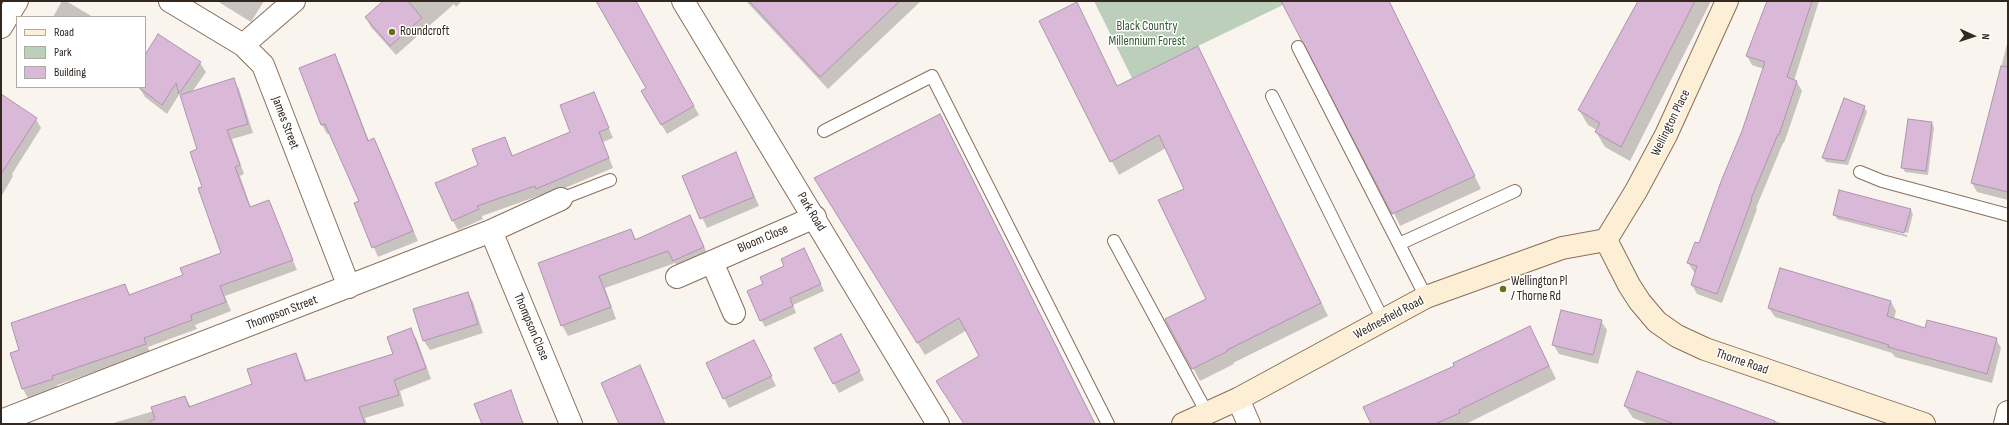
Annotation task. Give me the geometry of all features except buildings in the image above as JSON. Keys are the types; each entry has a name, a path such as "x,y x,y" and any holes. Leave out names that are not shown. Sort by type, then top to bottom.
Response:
{"main road":[{"name":"Wellington Place","path":"1606,240 1636,191 1666,135 1727,1"},
{"name":"Wednesfield Road","path":"1183,424 1238,399 1426,298 1562,248 1606,240"},
{"name":"Thorne Road","path":"1606,240 1628,285 1640,302 1657,322 1677,336 1705,349 1924,424"}],"street":[{"path":"1,27 17,1"},
{"name":"James Street","path":"170,1 243,45 263,65 349,287"},
{"path":"243,45 294,1"},
{"name":"Park Road","path":"683,1 815,217 938,424"},
{"name":"Thompson Street","path":"1,421 349,287 490,231 560,199"},
{"name":"Bloom Close","path":"678,276 815,217"},
{"name":"Thompson Close","path":"490,231 571,424"},
{"path":"712,262 734,313"},
{"path":"1238,399 1250,424"},
{"path":"2005,424 2008,412"}],"lane":[{"path":"1298,47 1426,298"},
{"path":"824,131 932,76 1108,424"},
{"path":"1272,96 1383,320"},
{"path":"1860,172 1882,181 2008,215"},
{"path":"560,199 610,180"},
{"path":"1399,244 1516,191"},
{"path":"1114,240 1208,413"}],"green space":[{"name":"Black Country Millennium Forest","path":"1094,1 1291,1 1132,78"}],"place":[{"name":"Roundcroft","path":"392,32"},
{"name":"Wellington Pl / Thorne Rd","path":"1503,289"}]}
